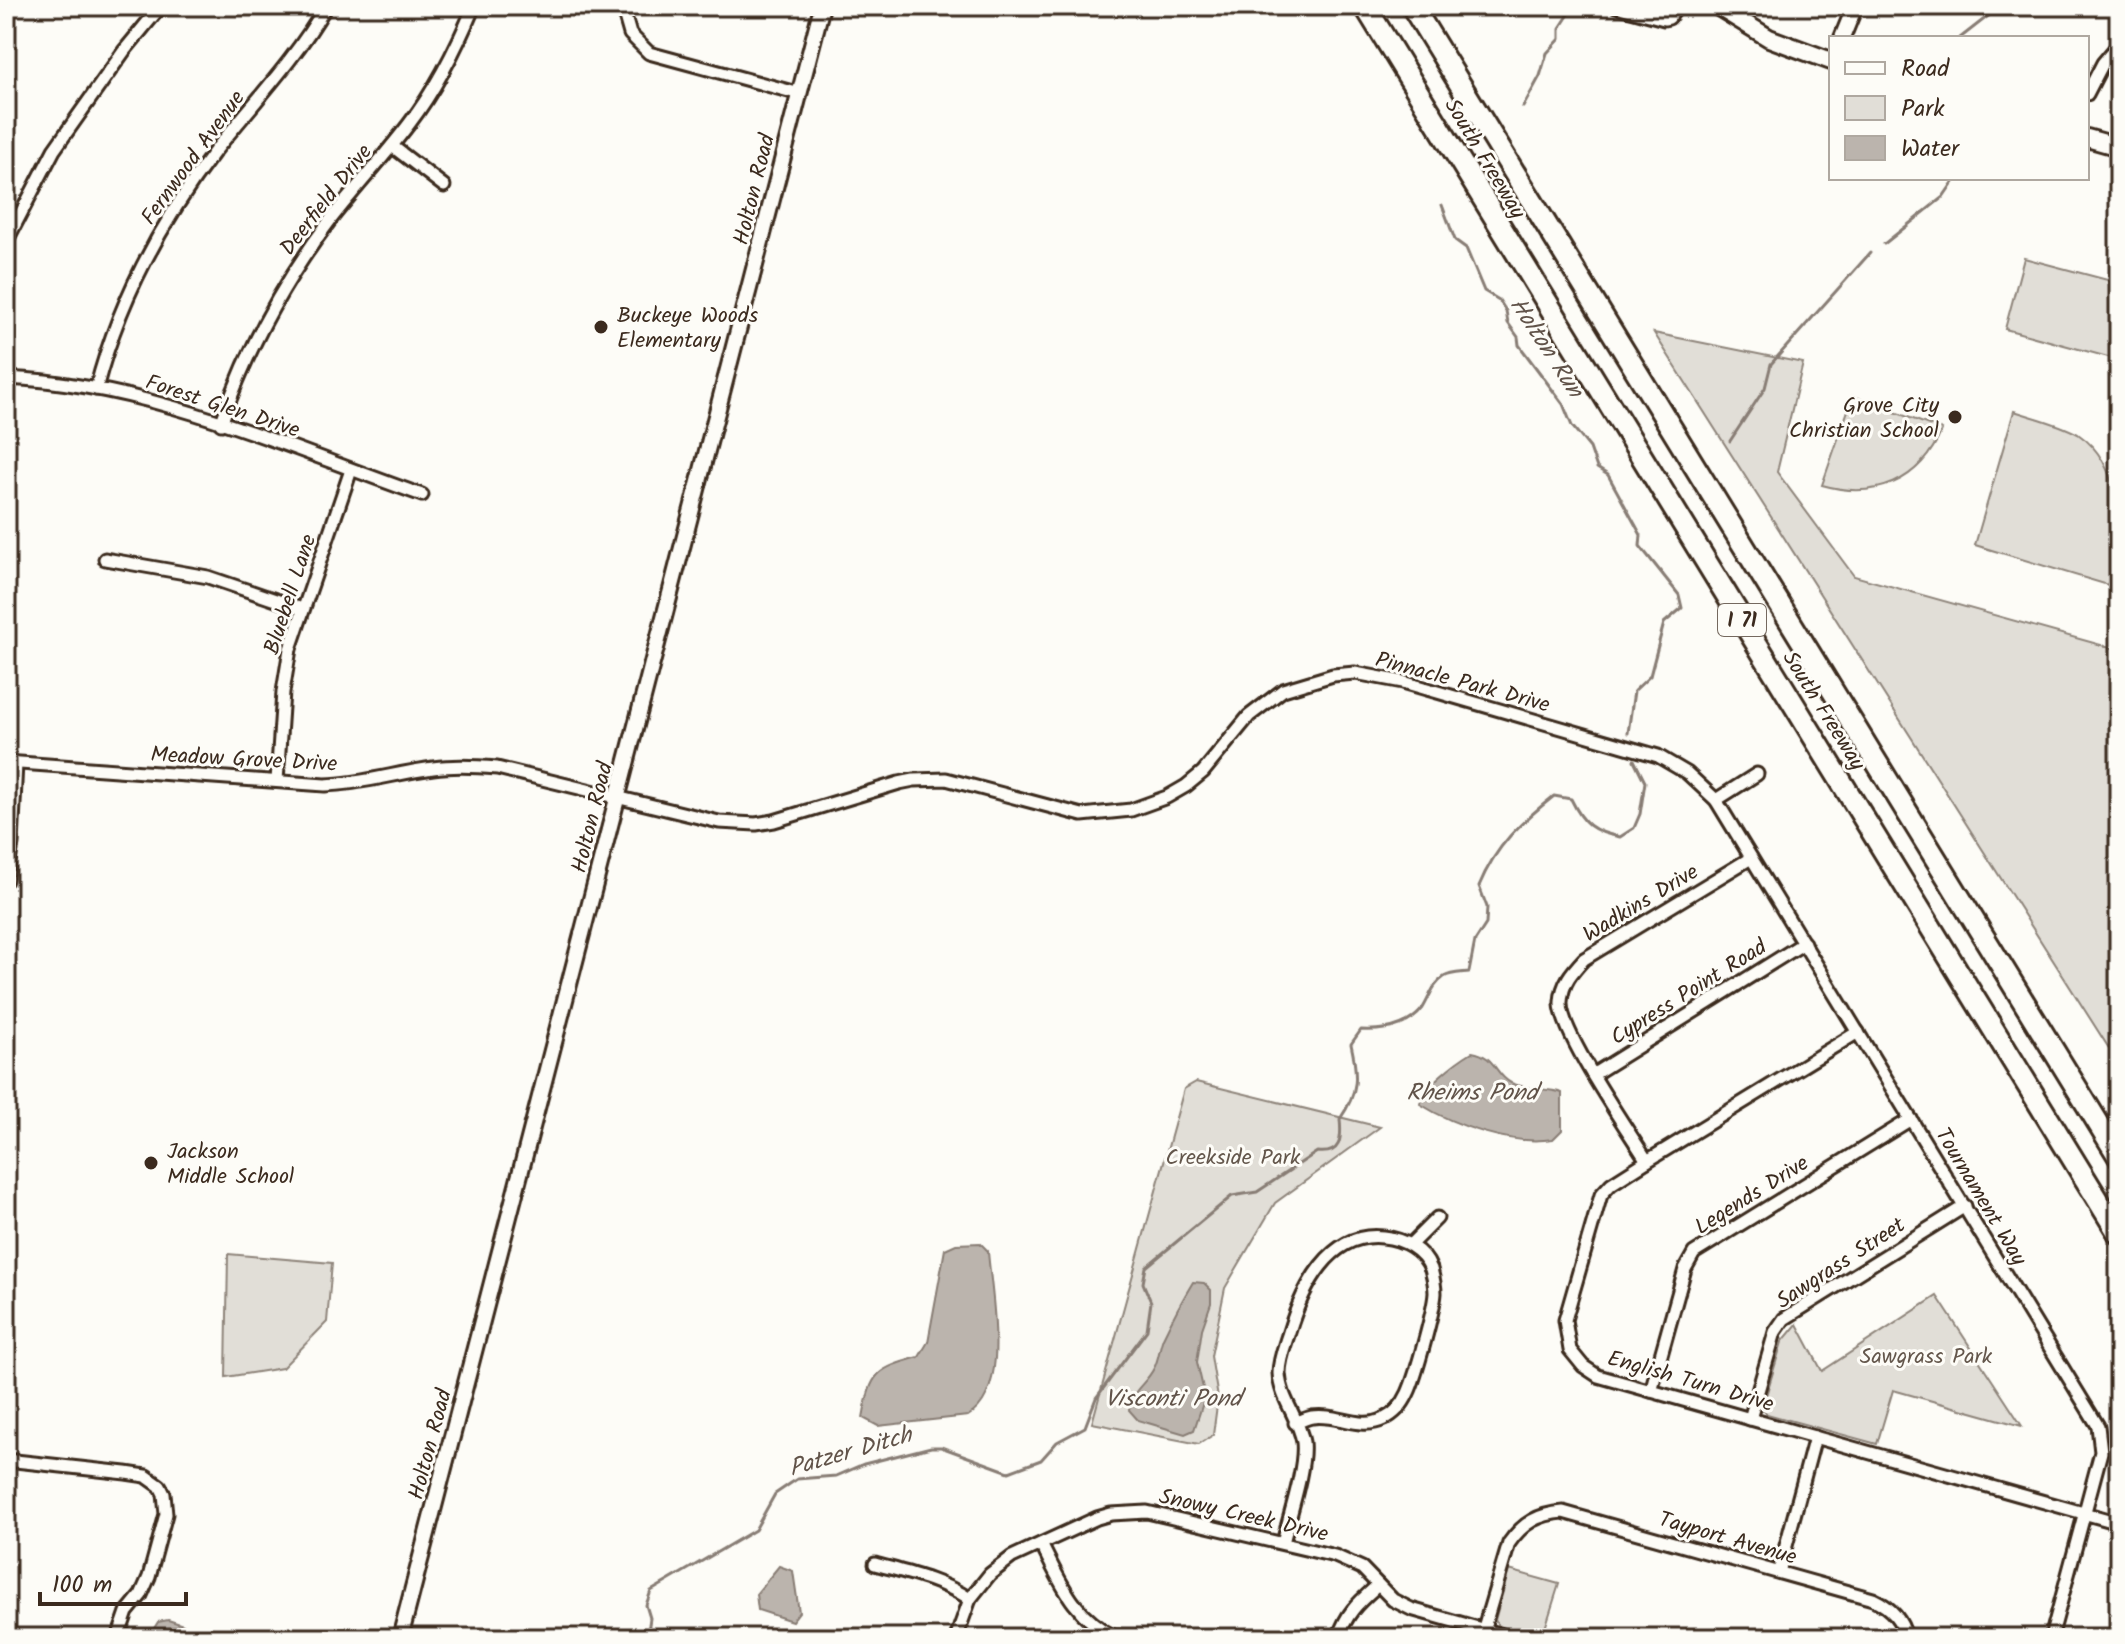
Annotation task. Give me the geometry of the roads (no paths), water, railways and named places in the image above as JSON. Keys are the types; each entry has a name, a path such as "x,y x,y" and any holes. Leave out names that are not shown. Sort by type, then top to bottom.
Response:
{"highway":[{"name":"South Freeway","path":"1365,6 2119,1234"},
{"name":"South Freeway","path":"1412,6 2119,1157"}],"main road":[{"path":"1717,6 1769,38 1829,60"},
{"path":"2089,139 2119,147"}],"street":[{"path":"6,242 54,150 116,62 161,6"},
{"name":"Fernwood Avenue","path":"96,389 126,299 178,203 215,152 298,51 326,6"},
{"name":"Deerfield Drive","path":"221,424 249,351 269,311 332,218 392,146 433,87 474,6"},
{"path":"622,6 630,34 649,53 800,94"},
{"name":"Holton Road","path":"400,1638 822,6"},
{"path":"1616,6 1664,19 1669,18 1678,6"},
{"path":"1843,36 1855,6"},
{"path":"2089,90 2103,63 2119,44"},
{"path":"392,146 444,186"},
{"name":"Forest Glen Drive","path":"6,378 63,383 138,397 422,495"},
{"name":"Bluebell Lane","path":"277,781 286,671 302,609 351,470"},
{"path":"105,559 208,577 302,609"},
{"name":"Pinnacle Park Drive","path":"619,798 719,822 756,824 899,783 932,779 968,784 1082,815 1131,810 1167,797 1186,786 1203,772 1249,716 1283,690 1333,675 1355,673 1403,682 1658,756 1687,773 1716,800"},
{"path":"6,880 12,844 11,763"},
{"name":"Meadow Grove Drive","path":"11,763 343,784 464,765 497,768 619,798"},
{"path":"1716,800 1757,774"},
{"name":"Tournament Way","path":"1716,800 2098,1426 2101,1452 2051,1638"},
{"name":"Wadkins Drive","path":"1647,1161 1563,1018 1560,1004 1569,975 1584,959 1751,858"},
{"name":"Cypress Point Road","path":"1594,1074 1804,943"},
{"name":"English Turn Drive","path":"1858,1032 1611,1184 1598,1200 1565,1320 1570,1350 1583,1366 1598,1376 2119,1523"},
{"name":"Legends Drive","path":"1651,1391 1682,1278 1694,1253 1911,1119"},
{"name":"Sawgrass Street","path":"1750,1419 1775,1332 1784,1319 1965,1206"},
{"path":"1411,1244 1437,1218"},
{"path":"1283,1543 1303,1459 1303,1440 1295,1423 1284,1398 1279,1373 1305,1288 1339,1248 1357,1238 1387,1237 1411,1244 1428,1263 1435,1293 1409,1391 1399,1408 1384,1419 1368,1424 1322,1417 1295,1423"},
{"path":"1779,1572 1815,1437"},
{"path":"6,1460 146,1476 160,1486 166,1514 149,1577 141,1595 127,1612 118,1638"},
{"name":"Snowy Creek Drive","path":"970,1599 990,1574 1012,1557 1097,1518 1136,1511 1335,1556 1362,1568 1393,1600 1411,1609 1482,1634 1513,1638"},
{"name":"Tayport Avenue","path":"1482,1634 1504,1554 1522,1526 1539,1515 1572,1513 1873,1599 1887,1606 1904,1629 1906,1638"},
{"path":"1041,1544 1080,1613 1098,1629 1116,1638"},
{"path":"875,1564 929,1579 955,1589 970,1599 956,1638"},
{"path":"1338,1638 1345,1619 1356,1604 1378,1585"}],"water":[{"name":"Rheims Pond","path":"1472,1052 1486,1057 1511,1083 1562,1093 1562,1130 1553,1139 1502,1137 1467,1127 1420,1104 1433,1082"},
{"path":"980,1243 988,1251 996,1340 990,1385 982,1403 968,1416 878,1426 863,1418 869,1391 878,1375 893,1365 919,1357 928,1342 945,1249 956,1244"},
{"name":"Visconti Pond","path":"1193,1282 1204,1283 1211,1290 1211,1303 1202,1329 1197,1362 1205,1397 1194,1430 1185,1434 1138,1420 1129,1410 1133,1397 1154,1368 1163,1338"},
{"path":"779,1566 793,1571 799,1612 792,1621 758,1610 756,1594"},
{"path":"168,1620 183,1625 192,1633 192,1638 148,1638 158,1622"}],"waterway":[{"name":"Patzer Ditch","path":"1963,36 2001,6"},
{"name":"Holton Run","path":"1523,107 1540,76 1547,53 1560,39 1560,28 1573,8"},
{"name":"Patzer Ditch","path":"1884,244 1943,197 1955,180"},
{"name":"Holton Run","path":"1442,205 1455,240 1466,248 1484,291 1499,300 1519,345 1563,404 1572,426 1590,448 1597,468 1608,475 1641,535 1640,546 1679,595 1682,608 1664,623 1650,676 1634,691 1628,733"},
{"name":"Patzer Ditch","path":"1730,441 1765,388 1771,364 1870,253"},
{"name":"Patzer Ditch","path":"647,1638 650,1618 646,1605 651,1591 755,1530 775,1494 797,1479 836,1476 864,1464 931,1447 941,1447 1009,1472 1041,1460 1057,1442 1085,1427 1096,1398 1147,1330 1151,1302 1143,1283 1146,1267 1232,1196 1257,1192 1317,1152 1335,1148 1340,1139 1340,1119 1354,1091 1355,1065 1351,1044 1361,1030 1386,1029 1410,1020 1423,1008 1440,980 1449,975 1469,972 1475,941 1486,924 1487,907 1479,886 1501,847 1554,796 1571,799 1585,821 1603,832 1620,837 1634,828 1640,814 1645,782 1634,760"}],"place":[{"name":"Buckeye Woods Elementary","path":"601,327"},
{"name":"Grove City Christian School","path":"1955,417"},
{"name":"Jackson Middle School","path":"151,1163"}],"park label":[{"name":"Creekside Park","path":"1233,1156"},
{"name":"Sawgrass Park","path":"1926,1355"}]}
